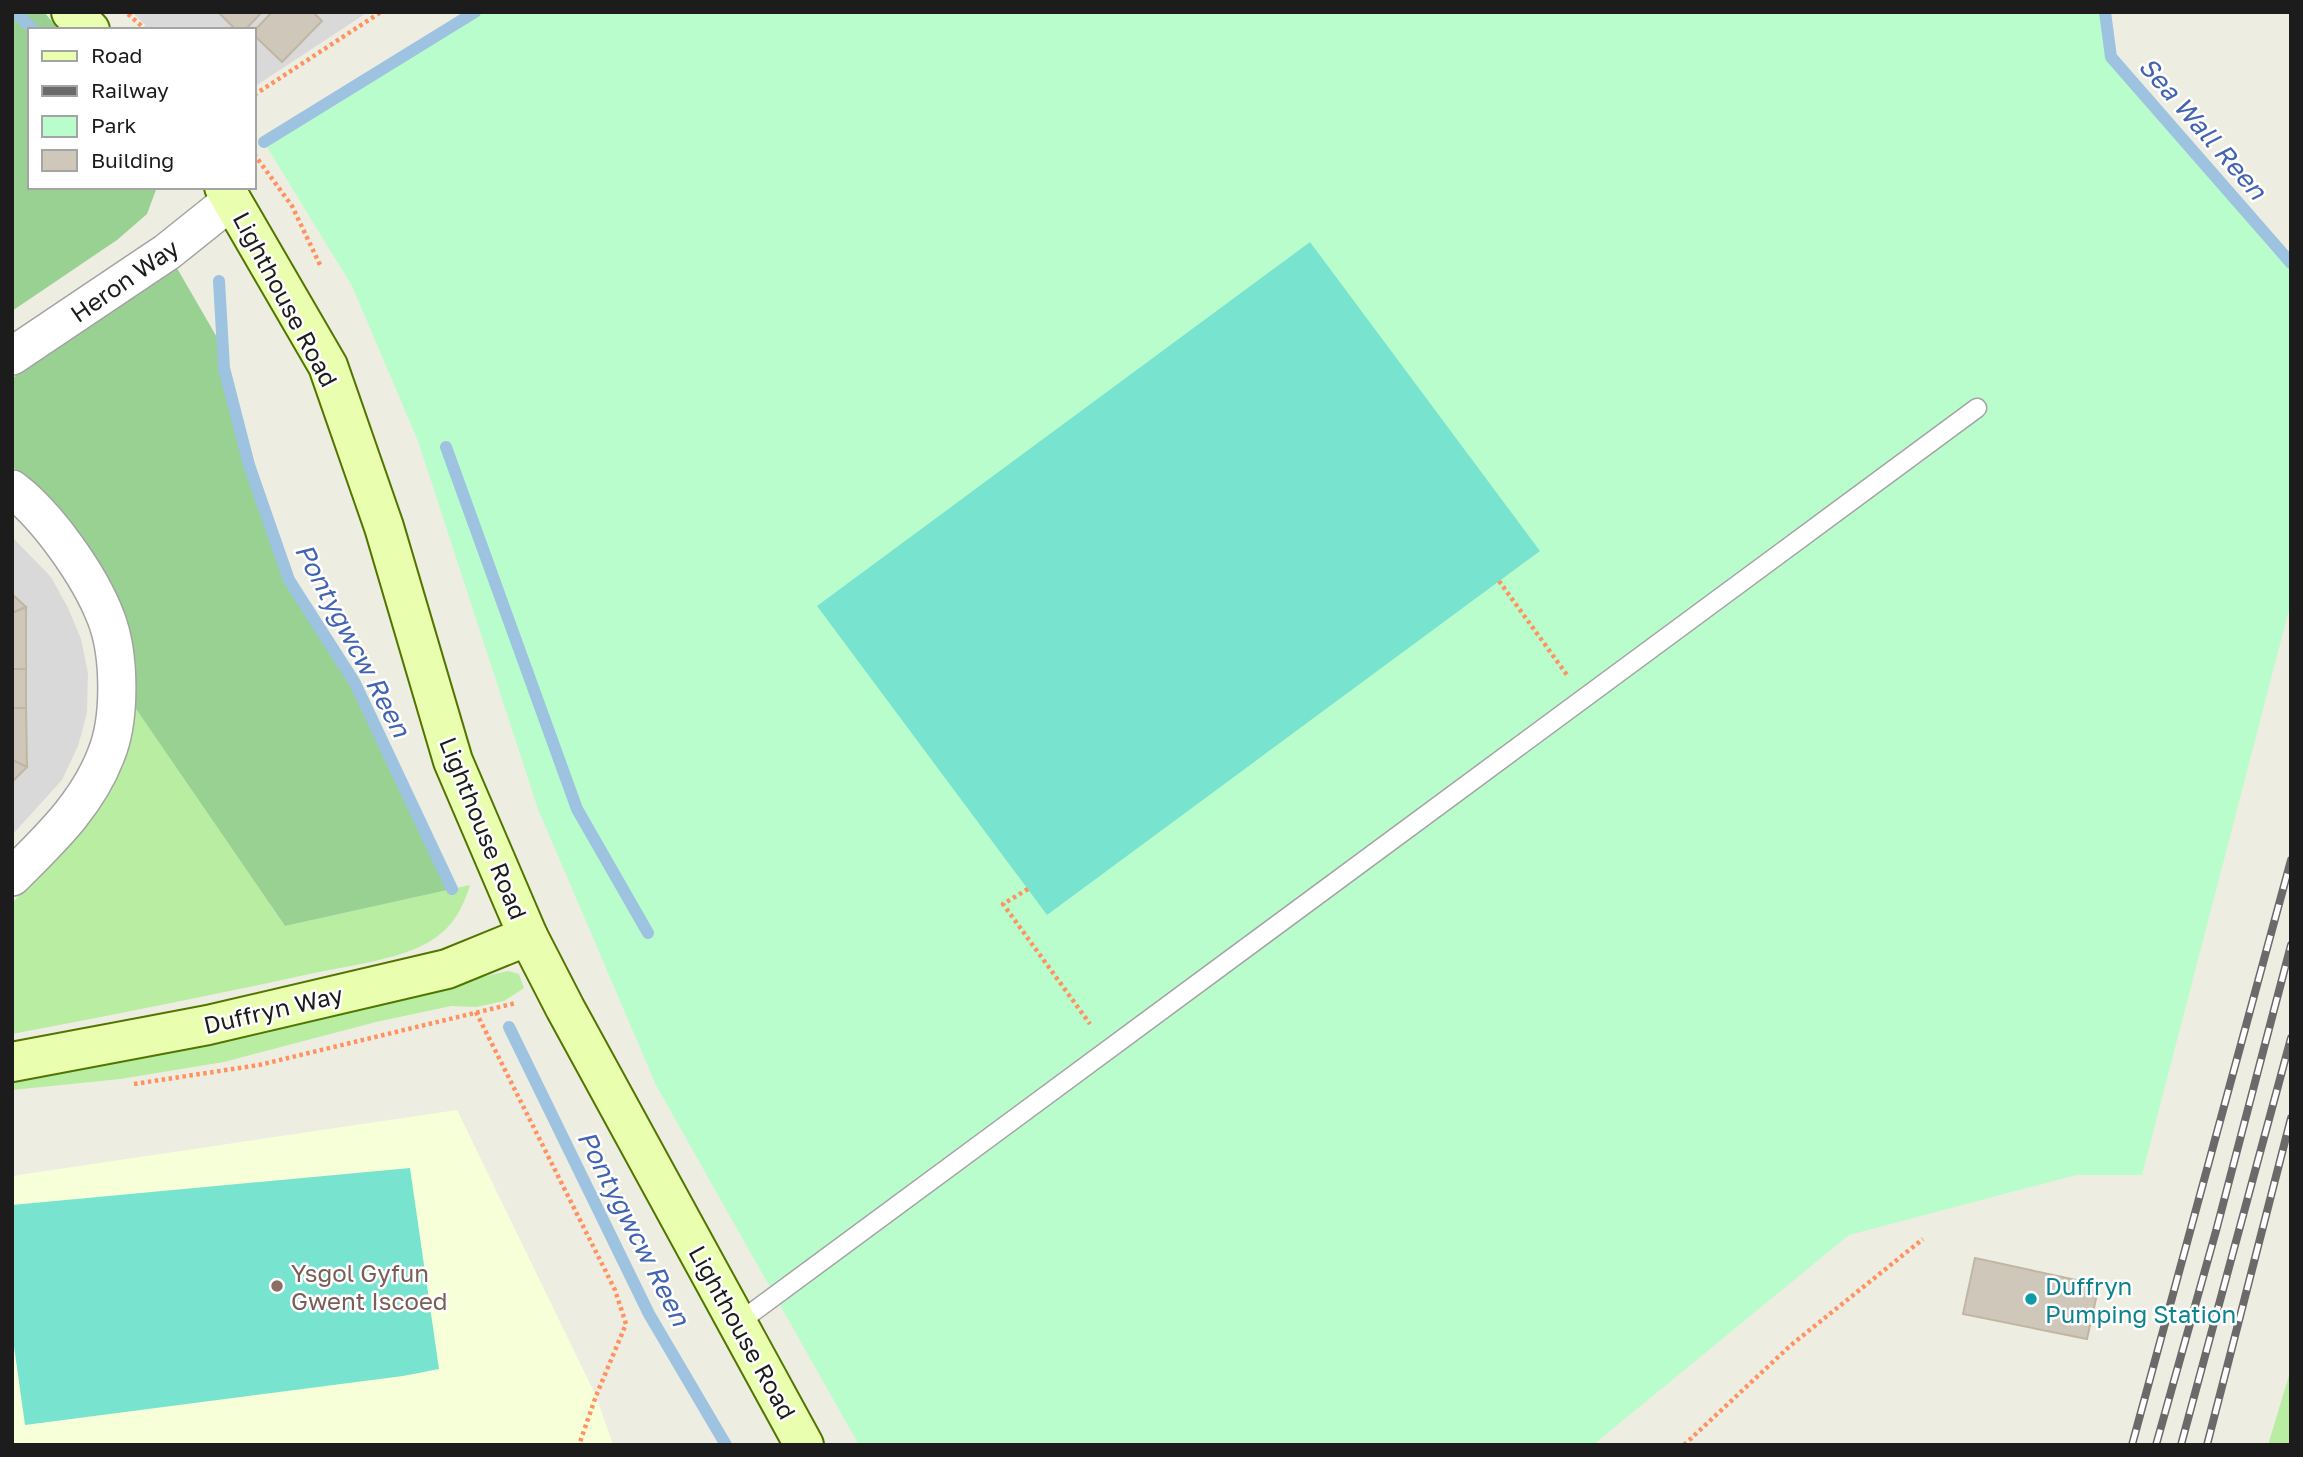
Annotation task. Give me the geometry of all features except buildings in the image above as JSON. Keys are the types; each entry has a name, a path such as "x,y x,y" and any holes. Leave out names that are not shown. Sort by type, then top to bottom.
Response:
{"main road":[{"path":"71,12 88,28"},
{"name":"Lighthouse Road","path":"228,194 328,366 384,527 453,761 528,936 804,1445"},
{"name":"Duffryn Way","path":"12,1062 208,1025 447,970 528,936"}],"street":[{"name":"Heron Way","path":"12,356 167,252 228,194"},
{"path":"12,489 29,501 90,584 107,620 115,659 116,695 114,728 107,754 92,786 68,820 12,877"}],"lane":[{"path":"738,1323 1977,408"}],"path":[{"path":"127,12 144,28"},
{"path":"256,94 381,12"},
{"path":"1499,582 1584,699"},
{"path":"1028,889 1003,904 1109,1050"},
{"path":"122,1086 259,1065 518,1003 552,984"},
{"path":"476,1012 615,1290 626,1324 579,1445"},
{"path":"1684,1445 1791,1345 1923,1239"}],"shaded area":[{"path":"132,12 368,12 256,86 256,28 148,28"},
{"path":"1310,242 1540,551 1047,915 817,606"},
{"path":"12,537 51,577 81,639 88,673 87,713 78,746 62,780 12,835"},
{"name":"Ysgol Gyfun Gwent Iscoed","path":"457,1110 596,1396 613,1445 12,1445 12,1176"},
{"path":"410,1168 439,1369 403,1376 25,1425 12,1332 12,1205"}],"green space":[{"path":"12,12 44,12 57,28 28,28 28,189 156,189 147,214 117,240 12,311"},
{"path":"475,12 2105,12 2111,57 2291,263 2291,602 2142,1175 2076,1175 1849,1235 1593,1445 859,1445 656,1085 538,809 418,441 352,286 264,142"},
{"path":"174,263 222,346 224,368 249,465 289,580 355,683 452,889 285,926 134,706 136,668 128,623 111,583 87,544 12,466 12,380 24,365"},
{"path":"134,706 285,926 470,885 456,916 446,929 432,940 391,957 12,1034 12,903 92,819 115,781"},
{"path":"508,971 519,974 524,988 504,1001 476,1007 451,1006 376,1022 224,1062 120,1079 12,1090 12,1073 329,1013"},
{"path":"2291,1369 2291,1445 2268,1445"}],"waterway":[{"name":"Pontygwcw Reen","path":"15,12 32,28"},
{"name":"Sea Wall Reen","path":"264,142 475,12"},
{"name":"Sea Wall Reen","path":"2105,12 2111,57 2291,263"},
{"name":"Pontygwcw Reen","path":"219,281 224,368 249,465 289,580 355,683 452,889"},
{"path":"446,447 577,809 648,933"},
{"name":"Pontygwcw Reen","path":"509,1027 649,1314 726,1445"}],"railway":[{"path":"2132,1445 2291,860"},
{"path":"2156,1445 2216,1231 2291,945"},
{"path":"2181,1445 2291,1038"},
{"path":"2207,1445 2291,1118"}],"place":[{"name":"Ysgol Gyfun Gwent Iscoed","path":"277,1286"},
{"name":"Duffryn Pumping Station","path":"2031,1299"}]}
